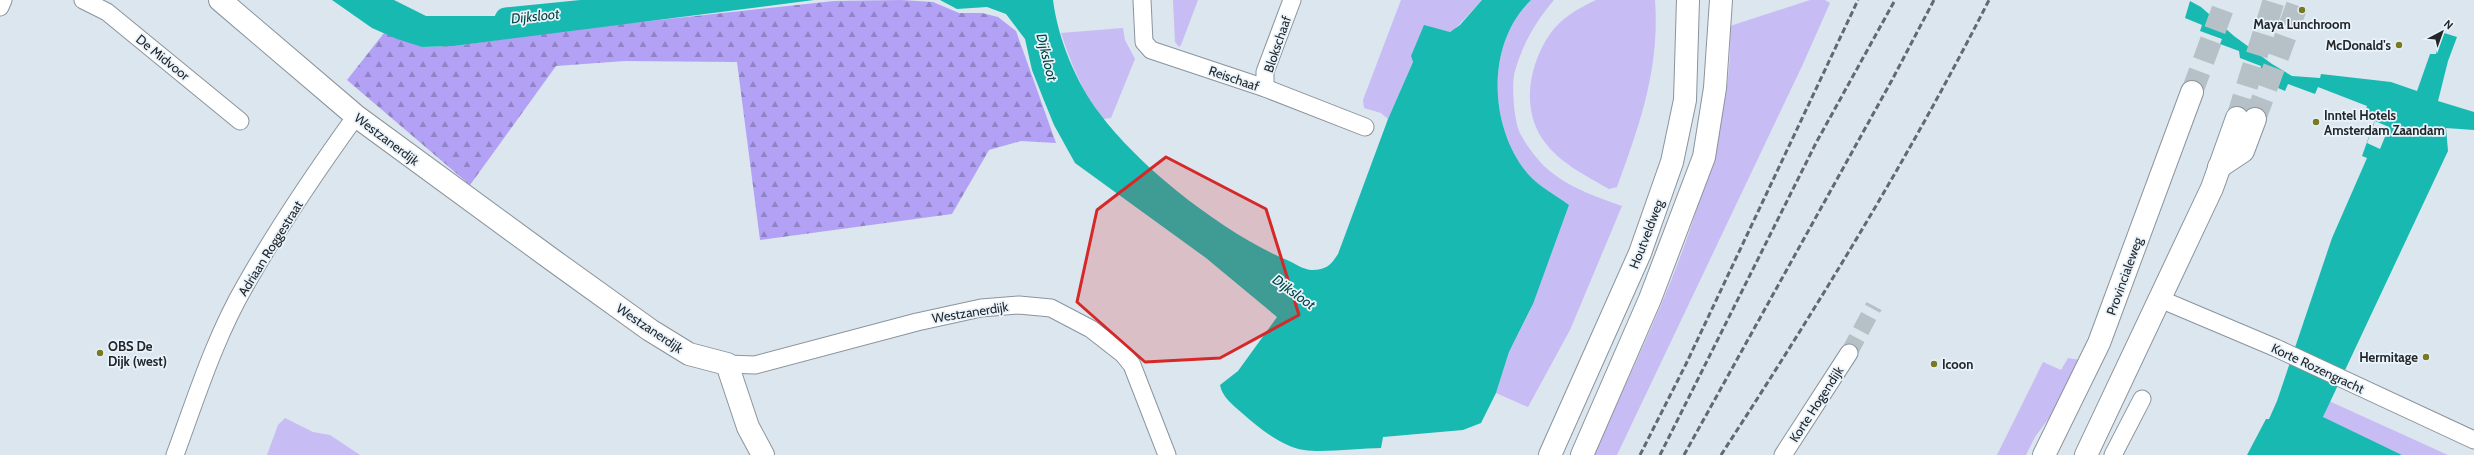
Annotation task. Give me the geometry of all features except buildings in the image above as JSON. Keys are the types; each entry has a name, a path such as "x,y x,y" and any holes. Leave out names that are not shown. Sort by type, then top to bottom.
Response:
{"street":[{"path":"0,7 3,0"},
{"name":"De Midvoor","path":"82,0 107,12 240,121"},
{"name":"Westzanerdijk","path":"220,0 356,116 650,330 689,354 727,364 755,365 918,322 981,308 1019,305 1051,308 1091,329 1123,354 1132,365 1167,455"},
{"name":"Reischaaf","path":"1142,0 1144,42 1151,50 1265,88 1365,127"},
{"name":"Blokschaaf","path":"1265,88 1265,72 1292,0"},
{"name":"Houtveldweg","path":"1550,455 1640,253 1672,162 1685,100 1688,0"},
{"path":"1582,455 1650,299 1704,157 1715,88 1721,0"},
{"name":"Provincialeweg","path":"2044,455 2100,343 2192,92"},
{"name":"Adriaan Roggestraat","path":"175,455 207,367 245,285 329,153 356,116"},
{"path":"2086,455 2212,188 2219,167 2246,118"},
{"name":"Korte Rozengracht","path":"2160,299 2276,348 2474,440"},
{"name":"Korte Hogendijk","path":"1782,455 1849,353"},
{"path":"727,364 748,427 763,455"},
{"path":"2113,455 2142,399"},
{"path":"2100,425 2106,455"}],"highlighted area":[{"path":"1166,157 1266,209 1299,315 1220,358 1145,362 1077,302 1097,210"}],"shaded area":[{"path":"1173,0 1198,0 1179,47 1175,42"},
{"path":"1401,0 1482,0 1455,29 1449,32 1429,27 1411,56 1413,62 1388,119 1381,113 1364,108 1363,100"},
{"path":"1531,0 1554,0 1541,16 1531,33 1522,51 1515,71 1513,84 1514,101 1519,131 1537,158 1546,168 1559,178 1585,192 1622,206 1570,330 1528,407 1496,393 1509,352 1530,311 1569,205 1528,174 1515,155 1506,134 1500,110 1498,86 1500,62 1506,39 1516,18"},
{"path":"1596,0 1655,0 1656,25 1654,49 1646,95 1633,141 1617,187 1609,189 1576,170 1553,152 1538,132 1533,119 1530,104 1532,75 1536,60 1550,34 1559,23 1571,14"},
{"path":"1810,0 1825,0 1830,3 1803,64 1617,455 1593,455 1658,313 1673,277 1699,203 1714,148 1728,81 1730,26"},
{"path":"1123,28 1125,40 1135,59 1111,118 1103,119 1089,99 1078,78 1061,33"},
{"path":"2068,358 2080,360 2063,399 2035,437 2026,455 1997,455 2043,362 2061,370"},
{"path":"2329,401 2448,455 2402,455 2323,418"},
{"path":"285,418 313,432 330,435 360,455 267,455 278,425"}],"green space":[{"path":"901,0 933,2 959,13 982,13 998,17 1016,31 1056,143 1021,141 989,150 952,214 760,240 737,62 625,61 556,66 470,185 347,80 384,33 422,47 454,46 585,28 834,1"}],"water":[{"path":"332,0 394,0 426,16 540,16 590,11 605,0 814,0 454,46 422,47 397,39 372,28"},
{"path":"940,0 1053,0 1059,30 1069,60 1083,89 1100,114 1137,156 1185,198 1237,234 1302,268 1312,270 1325,268 1338,254 1388,119 1413,62 1411,56 1424,25 1450,32 1460,25 1482,0 1531,0 1516,18 1506,39 1500,62 1498,86 1500,110 1506,134 1515,155 1528,174 1569,205 1533,304 1509,352 1496,393 1481,423 1463,430 1383,437 1381,448 1322,451 1304,450 1287,445 1256,425 1228,400 1220,385 1238,371 1277,317 1206,258 1075,163 1054,125 1043,98 1032,70 1025,39 1006,14 987,7 957,9"},
{"path":"2190,1 2201,7 2234,36 2272,64 2292,76 2320,78 2321,74 2391,82 2417,91 2430,54 2436,54 2441,32 2457,37 2448,61 2438,101 2474,112 2474,130 2446,128 2448,151 2323,417 2402,455 2247,455 2266,419 2269,419 2277,401 2332,238 2367,158 2362,156 2376,117 2365,113 2367,106 2318,87 2315,94 2288,84 2285,91 2278,88 2281,79 2260,71 2261,66 2240,58 2239,51 2220,44 2222,39 2200,31 2202,25 2185,18"}],"pier":[{"path":"2375,121 2389,127 2380,149 2367,143"}],"waterway":[{"name":"Dijksloot","path":"506,19 616,8"}],"tunnel":[{"path":"2192,92 2226,0"},
{"path":"2237,118 2274,0"},
{"path":"2255,119 2299,0"},
{"path":"1849,353 1874,306"}],"railway":[{"path":"1640,455 1686,364 1858,0"},
{"path":"1660,455 1816,143 1895,0"},
{"path":"1684,455 1892,80 1934,0"},
{"path":"1721,455 1792,344 1861,231 1927,117 1989,0"}],"place":[{"name":"Maya Lunchroom","path":"2302,10"},
{"name":"McDonald's","path":"2399,45"},
{"name":"Inntel Hotels Amsterdam Zaandam","path":"2316,122"},
{"name":"OBS De Dijk (west)","path":"100,353"},
{"name":"Hermitage","path":"2426,357"},
{"name":"Icoon","path":"1934,364"}]}
